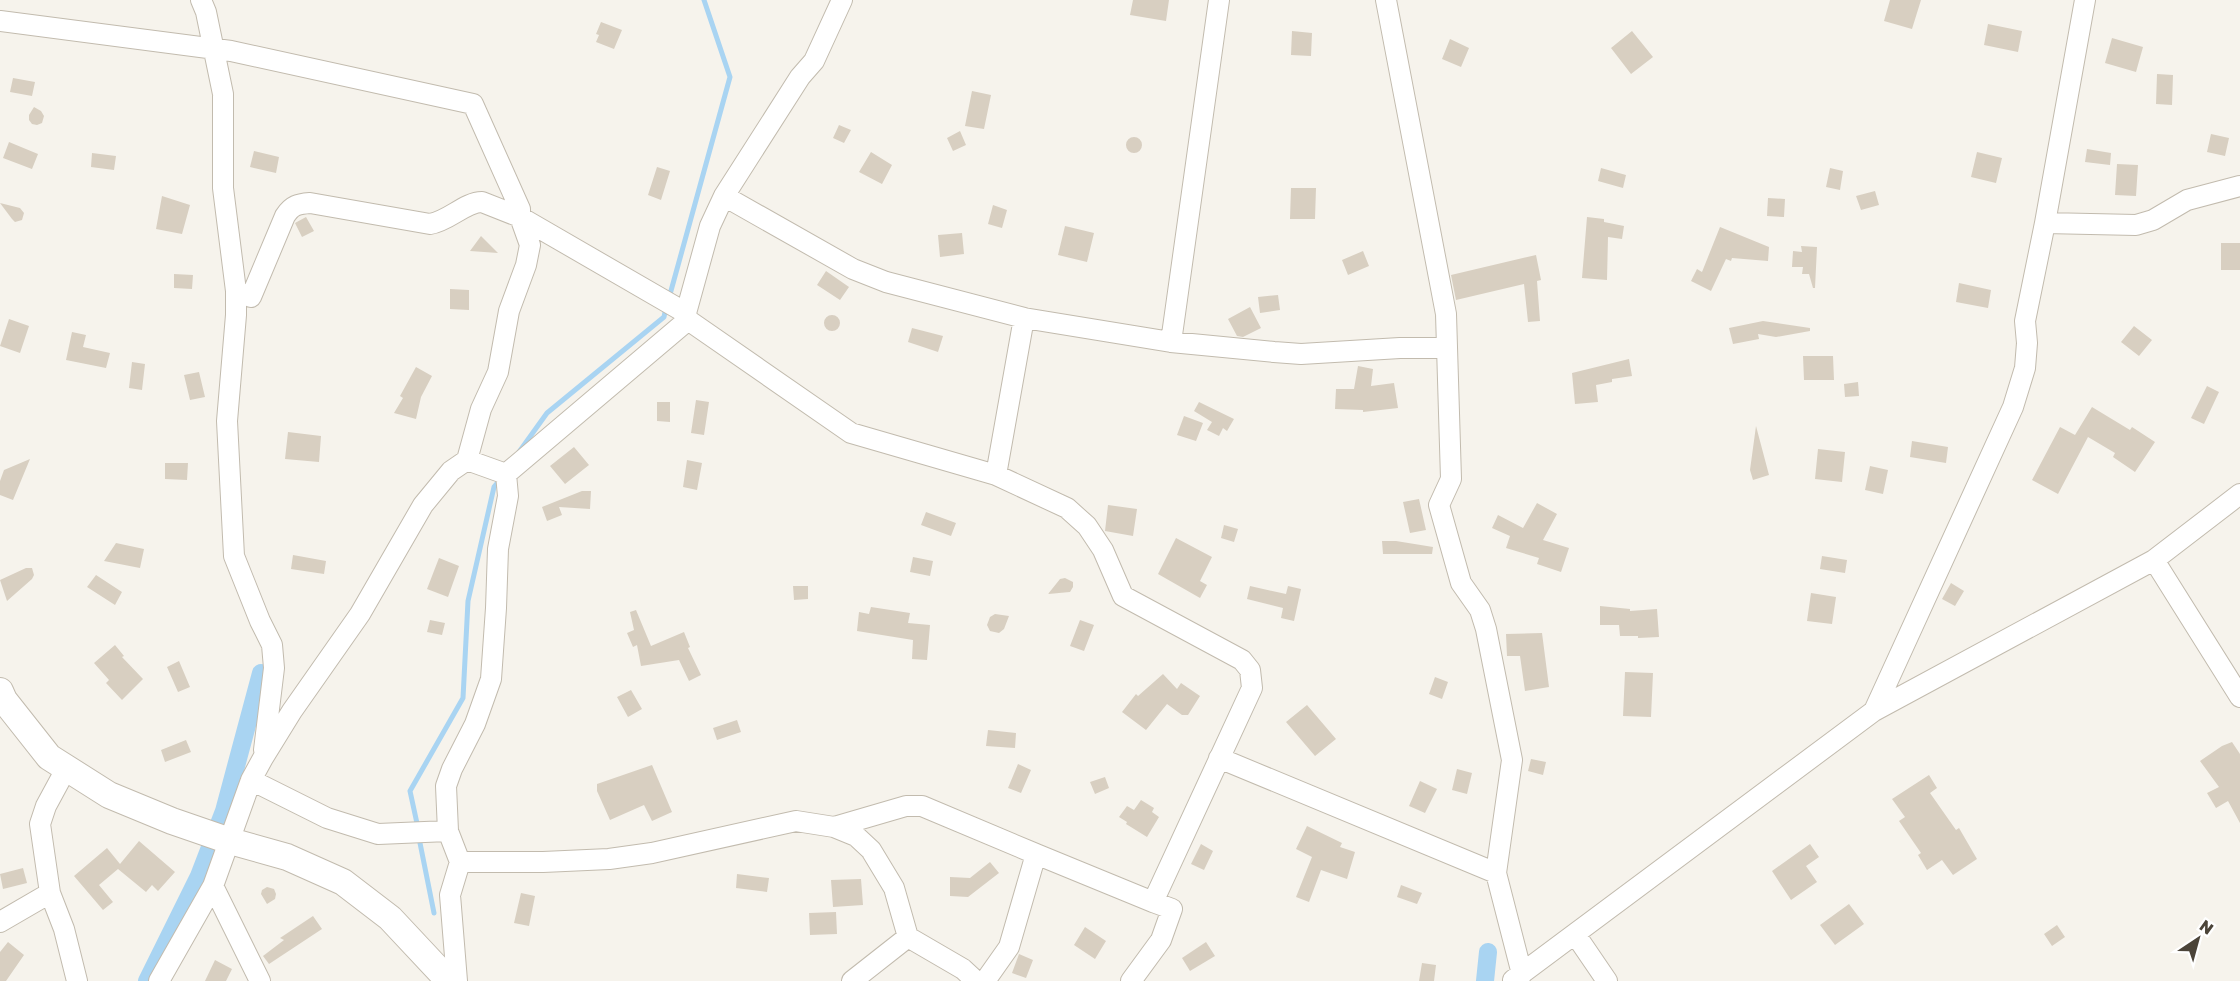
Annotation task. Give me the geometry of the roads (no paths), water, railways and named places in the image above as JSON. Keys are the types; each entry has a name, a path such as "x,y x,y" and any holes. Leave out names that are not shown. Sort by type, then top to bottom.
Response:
{"street":[{"path":"201,0 206,12 223,94 223,188 236,291 227,421 234,556 272,645 274,668 262,758"},
{"path":"159,981 213,886 251,780 262,758 360,614 423,505 451,471 484,466 687,317 710,226 724,196 800,78 814,61 842,0"},
{"path":"1171,342 1219,0"},
{"path":"1386,0 1446,314 1451,479 1438,505 1461,583 1480,610 1486,628 1512,760 1496,873 1517,978 1874,711 2154,560 2240,494"},
{"path":"1874,711 2013,407 2025,368 2027,343 2025,321 2085,0"},
{"path":"0,21 258,56 472,104 520,209 520,217 530,245 526,265 509,311 498,372 481,408 484,466 508,496 498,549 490,679 475,724 446,786 448,831 460,862 450,895 457,981"},
{"path":"2045,223 2136,225 2153,220 2187,200 2240,186"},
{"path":"724,196 853,269 886,282 1024,318 1171,342 1301,354 1400,348 1446,348"},
{"path":"236,291 251,297 285,216 290,207 297,204 310,202 430,224 447,219 476,202 482,202 520,217 687,317 851,433 996,475 1067,508 1087,526 1103,550 1123,596 1230,651 1250,670 1252,688 1153,902"},
{"path":"996,475 1024,318"},
{"path":"2154,560 2240,697"},
{"path":"0,691 4,700 49,757 66,769 109,795 172,821 287,857 343,882 390,918 449,981"},
{"path":"1219,758 1496,873"},
{"path":"66,769 46,806 40,824 50,893 64,929 77,981"},
{"path":"251,780 327,818 378,834 448,831"},
{"path":"834,826 906,806 922,806 1172,909 1161,940 1131,981"},
{"path":"460,862 609,859 652,853 796,821 834,826 856,836 871,850 894,888 908,937 942,955 976,981"},
{"path":"986,981 1009,947 1036,854"},
{"path":"213,886 260,981"},
{"path":"0,922 50,893"},
{"path":"1575,934 1607,981"},
{"path":"852,981 908,937"}],"waterway":[{"path":"669,298 730,77 704,0"},
{"path":"519,452 547,413 664,317 666,307"},
{"path":"418,828 410,791 463,698 468,601 494,487 500,480"},
{"path":"147,981 199,876 224,811 261,673"},
{"path":"419,838 434,913"},
{"path":"1485,981 1488,952"}]}
